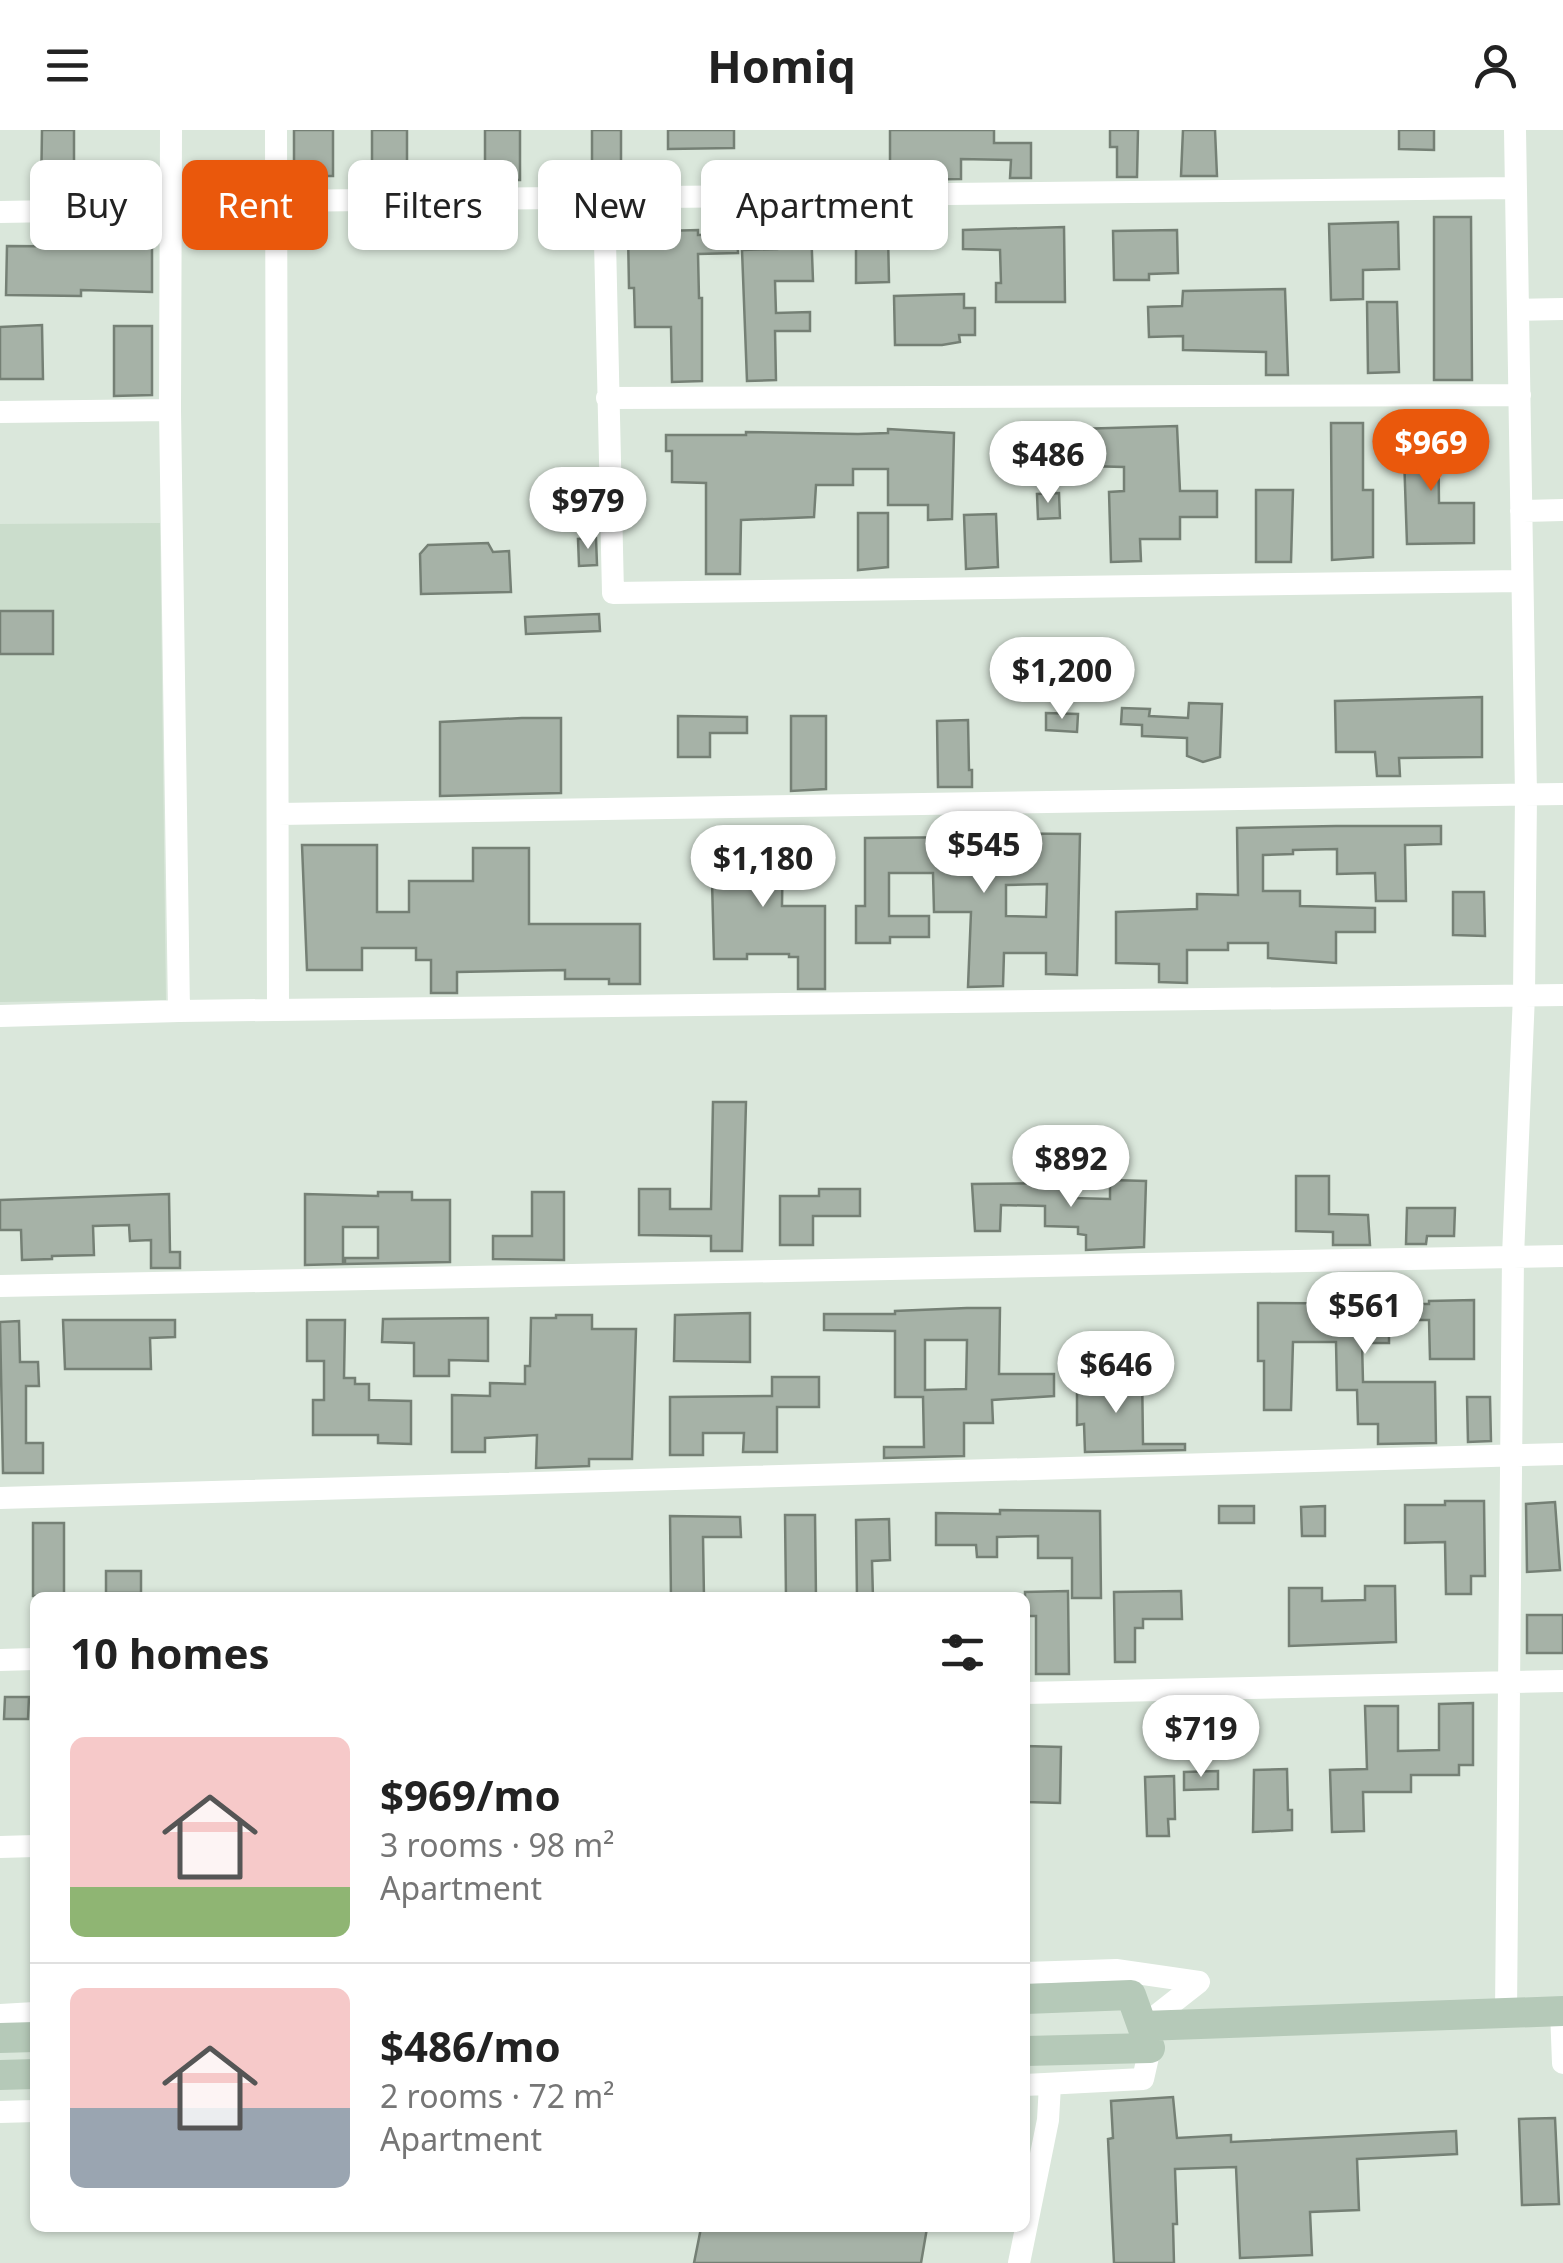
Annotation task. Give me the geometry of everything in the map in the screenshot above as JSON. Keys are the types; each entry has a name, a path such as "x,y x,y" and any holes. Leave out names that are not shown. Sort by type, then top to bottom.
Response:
{"main road":[{"path":"1030,1999 1131,1994 1146,2037"},
{"path":"1030,2050 1146,2037 1562,2011"},
{"path":"0,2038 30,2037"},
{"path":"0,2075 30,2074"}],"street":[{"path":"170,130 179,1011"},
{"path":"276,130 276,160"},
{"path":"1506,2013 1513,1256 1524,995 1526,795 1515,130"},
{"path":"681,196 1516,188"},
{"path":"328,200 538,198"},
{"path":"0,212 170,210"},
{"path":"276,250 278,1010"},
{"path":"605,250 613,593 622,596 1522,581"},
{"path":"1518,310 1563,309"},
{"path":"607,398 1520,395"},
{"path":"0,412 170,410"},
{"path":"1521,511 1563,510"},
{"path":"278,814 1563,794"},
{"path":"0,1016 1563,995"},
{"path":"0,1286 1563,1256"},
{"path":"0,1498 1563,1454"},
{"path":"0,1660 30,1660"},
{"path":"1030,1692 1563,1681"},
{"path":"0,1847 30,1846"},
{"path":"1030,1974 1116,1970 1199,1982 1146,2037 1143,2079 1030,2085"},
{"path":"1562,2011 1563,2063"},
{"path":"0,2015 30,2014"},
{"path":"1030,2209 1048,2120 1050,2084"},
{"path":"0,2112 30,2111"},
{"path":"1019,2263 1025,2232"}],"shaded area":[{"path":"160,523 166,1000 0,1002 0,524"}],"building":[{"path":"42,130 74,130 74,160 42,160"},
{"path":"294,130 333,130 333,176 328,176 328,160 294,160"},
{"path":"372,130 407,130 407,160 372,160"},
{"path":"485,130 520,130 520,180 518,160 485,160"},
{"path":"592,130 621,130 621,160 592,160"},
{"path":"668,130 734,130 734,148 668,149"},
{"path":"890,130 994,130 994,143 1031,143 1031,178 1010,178 1011,160 961,159 961,179 948,179 948,160 890,160"},
{"path":"1110,130 1138,130 1137,177 1117,177 1117,147 1110,147"},
{"path":"1183,130 1215,130 1217,176 1181,176"},
{"path":"1399,130 1434,130 1434,150 1399,149"},
{"path":"1434,217 1471,217 1472,380 1434,380"},
{"path":"1398,222 1399,269 1363,270 1363,299 1331,300 1329,224"},
{"path":"1064,227 1065,302 996,302 996,283 1001,283 1000,250 963,249 963,230"},
{"path":"681,230 698,230 701,250 738,250 738,253 698,254 702,381 672,382 671,327 635,327 634,288 629,288 628,250 681,250"},
{"path":"1177,230 1178,273 1149,274 1149,280 1114,280 1113,231"},
{"path":"7,246 30,246 30,250 152,250 152,292 81,290 81,296 6,295"},
{"path":"742,250 812,250 813,281 775,281 776,313 810,312 810,331 775,331 776,380 747,381"},
{"path":"856,250 888,250 889,282 856,283"},
{"path":"1285,289 1288,375 1266,375 1266,352 1183,350 1183,336 1149,337 1148,307 1182,306 1183,291"},
{"path":"964,294 964,308 975,308 975,335 959,335 960,342 942,345 895,345 894,296"},
{"path":"1367,302 1397,302 1399,372 1368,373"},
{"path":"42,325 43,379 0,379 0,327"},
{"path":"114,326 152,326 152,395 114,396"},
{"path":"1331,423 1363,423 1363,490 1373,490 1373,557 1332,560"},
{"path":"1177,426 1180,491 1217,491 1217,517 1180,517 1180,539 1140,539 1141,561 1111,562 1109,492 1124,491 1124,467 1003,464 1003,431"},
{"path":"1403,426 1438,426 1439,503 1474,503 1474,543 1407,544"},
{"path":"888,429 954,433 952,519 928,520 928,505 888,505 888,469 853,469 853,485 816,485 814,517 741,520 740,574 706,574 706,483 672,482 672,451 666,451 666,435 858,434 888,433"},
{"path":"1256,490 1293,490 1291,562 1256,562"},
{"path":"1059,493 1060,518 1038,519 1037,494"},
{"path":"858,513 888,513 888,567 858,570"},
{"path":"996,514 998,567 966,569 964,515"},
{"path":"596,538 597,565 579,566 578,539"},
{"path":"488,543 493,552 509,551 511,592 421,594 420,554 428,545"},
{"path":"0,611 53,611 53,654 0,654"},
{"path":"599,614 600,631 526,634 525,617"},
{"path":"1482,697 1482,757 1399,758 1400,776 1377,776 1375,752 1336,752 1335,701"},
{"path":"1189,703 1222,704 1220,757 1203,762 1187,756 1187,738 1142,736 1142,725 1121,724 1122,708 1150,709 1149,716 1188,718"},
{"path":"1046,713 1078,714 1077,732 1046,730"},
{"path":"678,716 747,717 747,733 710,733 710,757 678,757"},
{"path":"791,716 826,716 826,789 791,791"},
{"path":"561,718 561,793 440,796 440,722"},
{"path":"968,720 972,787 938,787 937,721"},
{"path":"1441,826 1441,844 1405,845 1406,901 1376,901 1375,873 1337,874 1337,849 1263,855 1263,891 1300,891 1300,906 1375,908 1375,932 1336,932 1336,963 1268,958 1268,943 1228,943 1228,950 1187,950 1187,983 1159,982 1159,964 1116,963 1116,912 1197,909 1197,894 1238,895 1237,828"},
{"path":"976,833 1080,834 1077,975 1046,974 1046,953 1004,953 1003,986 968,987 971,912 934,912 933,873 889,873 889,916 929,916 929,937 890,937 890,943 856,943 856,906 865,906 865,838 976,837","holes":["1047,884 1046,917 1006,916 1006,885"]},
{"path":"711,841 783,841 782,906 825,906 825,989 798,989 798,957 789,954 714,959"},
{"path":"302,845 377,845 377,912 409,912 409,881 473,881 473,848 529,848 529,924 640,924 640,984 565,979 565,970 457,972 457,993 431,993 431,960 416,960 416,948 362,948 362,970 307,970"},
{"path":"1453,892 1484,892 1485,936 1453,935"},
{"path":"713,1102 746,1102 742,1251 711,1251 711,1236 639,1235 639,1189 670,1189 670,1209 711,1209"},
{"path":"1296,1176 1329,1176 1329,1214 1368,1215 1370,1245 1333,1245 1333,1232 1296,1231"},
{"path":"1110,1180 1146,1181 1144,1247 1086,1250 1086,1235 1078,1234 1078,1227 1045,1226 1045,1206 1001,1205 1000,1231 975,1231 972,1184 1072,1183 1072,1198 1110,1199"},
{"path":"819,1189 860,1189 860,1216 813,1216 813,1245 780,1245 780,1196 819,1196"},
{"path":"378,1192 412,1192 412,1200 450,1200 450,1262 345,1264 345,1258 378,1258 378,1227 343,1227 343,1264 305,1265 305,1194 378,1196"},
{"path":"532,1192 564,1192 564,1260 493,1259 493,1236 532,1236"},
{"path":"169,1194 170,1252 180,1252 180,1268 151,1268 151,1240 130,1241 129,1225 93,1226 94,1255 52,1259 22,1260 21,1230 0,1230 0,1200"},
{"path":"1407,1208 1455,1208 1454,1236 1427,1236 1426,1244 1406,1244"},
{"path":"1474,1300 1474,1359 1430,1359 1429,1320 1389,1320 1389,1343 1362,1343 1363,1382 1435,1382 1436,1443 1378,1444 1378,1424 1358,1424 1357,1390 1337,1390 1336,1342 1293,1342 1291,1410 1264,1410 1264,1361 1258,1361 1258,1303 1429,1304"},
{"path":"1000,1308 999,1374 1054,1374 1054,1396 992,1400 993,1423 964,1423 964,1456 884,1458 884,1447 924,1447 923,1397 895,1397 895,1331 824,1330 824,1314","holes":["925,1340 967,1340 966,1389 925,1390"]},
{"path":"750,1313 750,1362 674,1361 675,1315"},
{"path":"592,1315 592,1329 636,1329 632,1459 589,1459 589,1466 536,1468 537,1435 485,1438 485,1452 452,1452 452,1395 490,1396 490,1383 525,1384 525,1366 530,1366 531,1318"},
{"path":"488,1318 488,1361 449,1360 449,1376 414,1376 414,1343 382,1342 383,1319"},
{"path":"63,1320 175,1320 175,1337 150,1338 151,1369 65,1369"},
{"path":"307,1320 345,1320 344,1378 355,1378 355,1384 369,1384 369,1400 411,1401 411,1444 378,1443 378,1435 313,1435 313,1400 324,1400 324,1361 307,1361"},
{"path":"19,1321 20,1362 38,1362 39,1386 26,1386 26,1443 43,1443 43,1473 3,1473 0,1322"},
{"path":"1112,1369 1142,1369 1143,1444 1185,1444 1185,1450 1085,1452 1084,1424 1077,1425 1077,1389 1112,1389"},
{"path":"772,1377 819,1377 819,1407 777,1407 777,1452 743,1452 744,1433 703,1433 703,1455 670,1455 670,1397 772,1396"},
{"path":"1467,1397 1490,1397 1491,1441 1468,1442"},
{"path":"1445,1501 1484,1501 1485,1576 1471,1576 1471,1594 1446,1594 1445,1542 1405,1543 1405,1505 1445,1505"},
{"path":"1555,1502 1560,1570 1527,1572 1526,1504"},
{"path":"1219,1506 1254,1506 1254,1523 1219,1523"},
{"path":"1325,1506 1325,1536 1302,1536 1301,1507"},
{"path":"1000,1510 1100,1511 1101,1598 1072,1598 1072,1558 1038,1558 1038,1536 997,1537 997,1557 977,1557 976,1545 936,1545 936,1513 1000,1514"},
{"path":"785,1515 815,1515 816,1592 786,1592"},
{"path":"670,1516 740,1517 741,1537 703,1537 704,1592 671,1592"},
{"path":"889,1519 890,1560 872,1561 873,1592 857,1592 856,1520"},
{"path":"33,1523 64,1523 64,1592 33,1592"},
{"path":"106,1571 141,1571 141,1592 106,1592"},
{"path":"1365,1586 1395,1586 1396,1642 1289,1646 1289,1588 1322,1588 1322,1601 1365,1600"},
{"path":"1068,1591 1069,1674 1036,1674 1036,1616 1030,1616 1030,1592 1025,1592"},
{"path":"1181,1591 1182,1619 1143,1619 1143,1628 1135,1628 1135,1662 1115,1662 1114,1592"},
{"path":"1527,1615 1563,1615 1563,1653 1527,1653"},
{"path":"5,1697 29,1697 28,1719 4,1719"},
{"path":"1473,1703 1473,1765 1459,1765 1459,1775 1411,1775 1411,1792 1363,1792 1364,1831 1332,1832 1330,1770 1367,1769 1365,1706 1398,1706 1398,1751 1439,1750 1439,1704"},
{"path":"1030,1746 1061,1747 1060,1803 1030,1802"},
{"path":"1287,1769 1292,1830 1253,1832 1254,1770"},
{"path":"1218,1771 1218,1789 1184,1790 1184,1772"},
{"path":"1174,1776 1175,1819 1168,1819 1169,1836 1147,1836 1145,1777"},
{"path":"1173,2097 1177,2138 1231,2135 1231,2142 1456,2131 1457,2154 1357,2159 1359,2210 1310,2212 1312,2255 1240,2258 1236,2167 1175,2169 1174,2263 1114,2263 1108,2139 1113,2138 1111,2101"},
{"path":"1555,2118 1559,2204 1522,2205 1519,2119"},
{"path":"700,2232 926,2232 921,2263 694,2263"}]}
